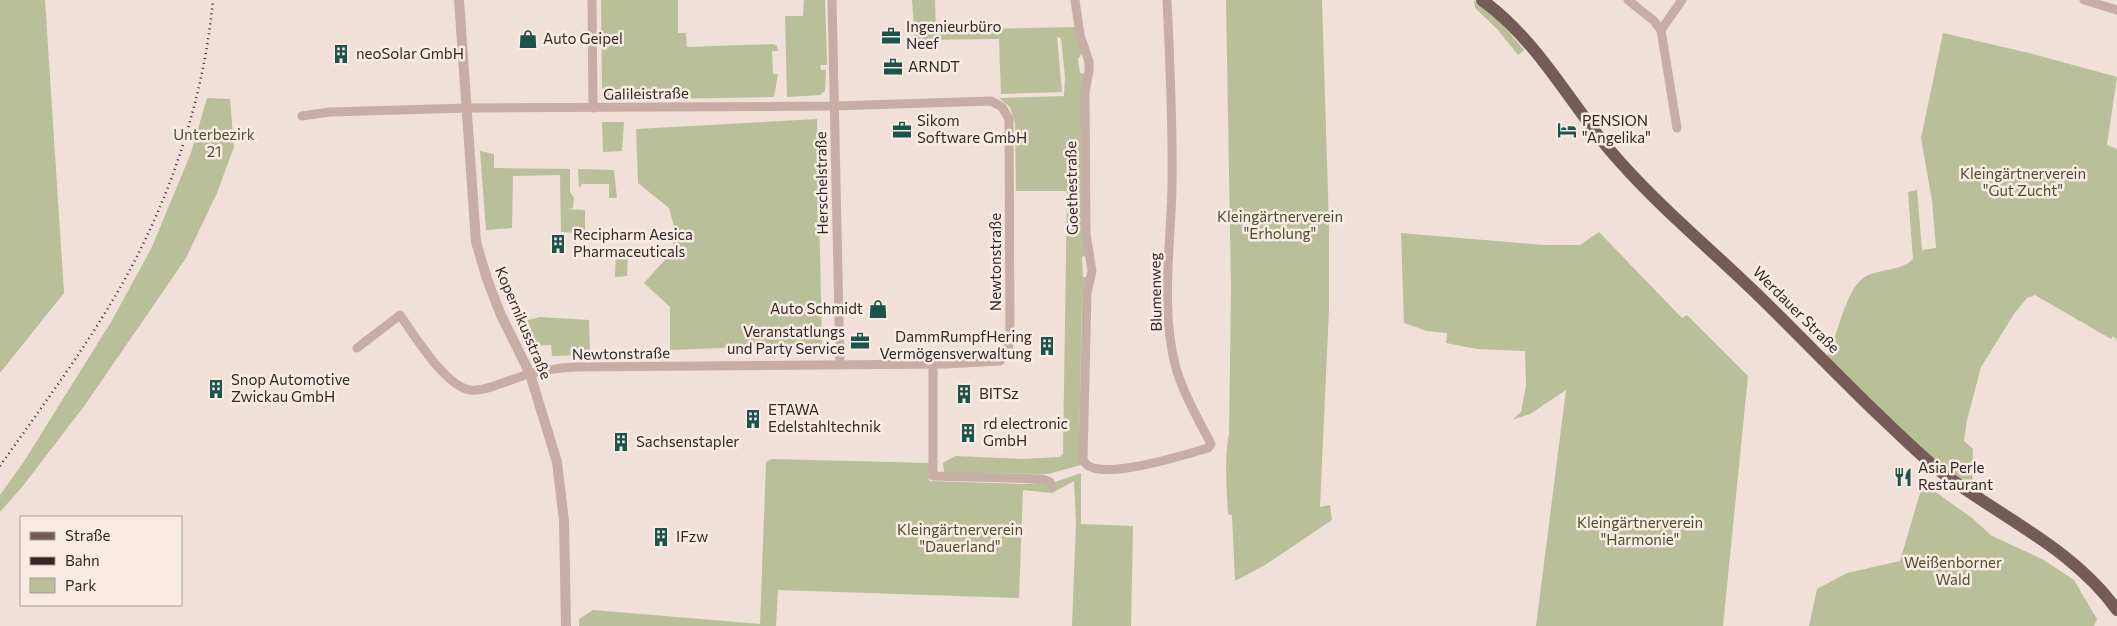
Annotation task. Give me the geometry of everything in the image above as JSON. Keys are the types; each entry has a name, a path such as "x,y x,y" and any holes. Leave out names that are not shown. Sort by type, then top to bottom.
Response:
{"main road":[{"name":"Werdauer Straße","path":"1482,0 1497,11 1530,46 1609,148 1640,181 1910,446 1980,500 2071,561 2089,576 2117,610"}],"street":[{"name":"Kopernikusstraße","path":"459,0 476,242 500,313 530,374 557,462 564,521 566,626"},
{"path":"592,0 593,108"},
{"name":"Herschelstraße","path":"832,0 840,365"},
{"name":"Goethestraße","path":"1076,0 1080,34 1089,71 1085,92 1086,234 1092,271 1086,301 1083,442 1085,465"},
{"name":"Blumenweg","path":"1085,465 1093,469 1122,469 1175,458 1208,448 1211,444 1187,399 1176,367 1171,341 1168,299 1172,116 1168,0"},
{"path":"1628,0 1654,21 1661,30 1677,128"},
{"path":"1661,30 1682,0"},
{"path":"2084,0 2117,10"},
{"name":"Galileistraße","path":"302,116 330,112 467,108 834,106 991,101"},
{"name":"Newtonstraße","path":"357,348 400,315 437,365 461,387 470,390 480,390 530,374 575,367 933,364 1000,361 1006,354 1010,341 1009,118 1002,107 991,101"},
{"path":"933,364 933,476 1042,479 1050,482 1052,486"}],"green space":[{"path":"0,0 45,0 64,293 0,373"},
{"path":"601,0 678,0 678,33 686,33 687,47 773,44 777,46 778,51 772,51 773,74 778,74 774,97 609,100 602,88"},
{"path":"804,0 825,0 827,65 820,65 821,70 826,70 825,91 820,95 787,97 785,16 803,16"},
{"path":"912,0 935,0 936,30 1076,27 1083,52 1078,59 1080,73 1086,74 1088,255 1082,257 1083,277 1089,277 1085,282 1082,300 1079,448 1081,465 1048,474 944,472 943,463 955,456 1021,459 1060,457 1063,454 1067,191 1016,191 1015,123 1010,107 999,98 1064,96 1065,77 1061,38 1057,37 1062,92 1001,94 999,39 915,40"},
{"name":"Kleingärtnerverein \"Erholung\"","path":"1226,0 1322,0 1329,226 1329,309 1320,507 1330,505 1332,520 1265,565 1235,581 1232,515 1228,514 1226,474 1229,435 1231,289"},
{"path":"1474,0 1502,24 1524,50 1518,55 1497,29 1475,8"},
{"name":"Kleingärtnerverein \"Gut Zucht\"","path":"1943,33 2029,53 2117,77 2107,145 2117,149 2117,340 2113,336 2111,339 2035,295 2027,298 2014,314 1981,367 1967,420 1964,441 1973,449 1972,490 1921,452 1827,356 1851,293 1863,278 1902,266 1913,259 1908,192 1917,190 1922,250 1936,248 1932,201 1921,138"},
{"name":"Unterbezirk 21","path":"207,98 230,99 234,147 217,193 186,258 85,405 22,487 0,512 0,495 23,463 111,322 151,249 191,153"},
{"path":"817,119 822,344 670,350 670,307 644,283 673,251 674,226 669,208 638,183 636,129"},
{"path":"602,122 624,122 622,151 603,152"},
{"path":"480,151 494,154 494,168 570,169 570,192 574,198 573,208 567,209 585,210 585,233 561,232 560,175 513,176 512,228 486,230"},
{"path":"578,169 614,170 617,198 609,198 609,184 582,184 579,188"},
{"name":"Kleingärtnerverein \"Harmonie\"","path":"1599,232 1682,318 1687,315 1748,376 1723,626 1536,626 1566,390 1530,414 1512,420 1521,412 1526,386 1525,351 1477,349 1446,343 1447,333 1427,331 1404,323 1401,233 1545,245 1580,245"},
{"path":"628,248 627,276 615,277 616,249"},
{"path":"540,317 589,320 590,355 552,356 551,345 530,346 520,322"},
{"name":"Kleingärtnerverein \"Dauerland\"","path":"771,459 929,463 929,481 1023,484 1055,482 1081,473 1081,524 1133,526 1131,626 1072,626 1076,522 1074,481 1052,493 1023,490 1019,598 778,590 776,626 579,626 579,619 593,610 760,624 766,462"},
{"name":"Weißenborner Wald","path":"1923,483 1972,518 1992,536 2042,559 2074,580 2097,619 2094,626 1809,626 1817,589 1847,573 1900,561"}],"railway":[{"path":"0,466 85,345 131,268 149,232 165,195 191,118 201,79 213,0"}],"place":[{"name":"Ingenieurbüro Neef","path":"891,36"},
{"name":"Auto Geipel","path":"528,39"},
{"name":"neoSolar GmbH","path":"341,54"},
{"name":"ARNDT","path":"893,67"},
{"name":"Sikom Software GmbH","path":"902,130"},
{"name":"PENSION \"Angelika\"","path":"1567,130"},
{"name":"Recipharm Aesica Pharmaceuticals","path":"558,244"},
{"name":"Auto Schmidt","path":"878,309"},
{"name":"Veranstatlungs und Party Service","path":"860,341"},
{"name":"DammRumpfHering Vermögensverwaltung","path":"1047,346"},
{"name":"Snop Automotive Zwickau GmbH","path":"216,389"},
{"name":"BITSz","path":"964,394"},
{"name":"ETAWA Edelstahltechnik","path":"753,419"},
{"name":"rd electronic GmbH","path":"968,433"},
{"name":"Sachsenstapler","path":"621,442"},
{"name":"Asia Perle Restaurant","path":"1903,477"},
{"name":"IFzw","path":"661,537"}]}
